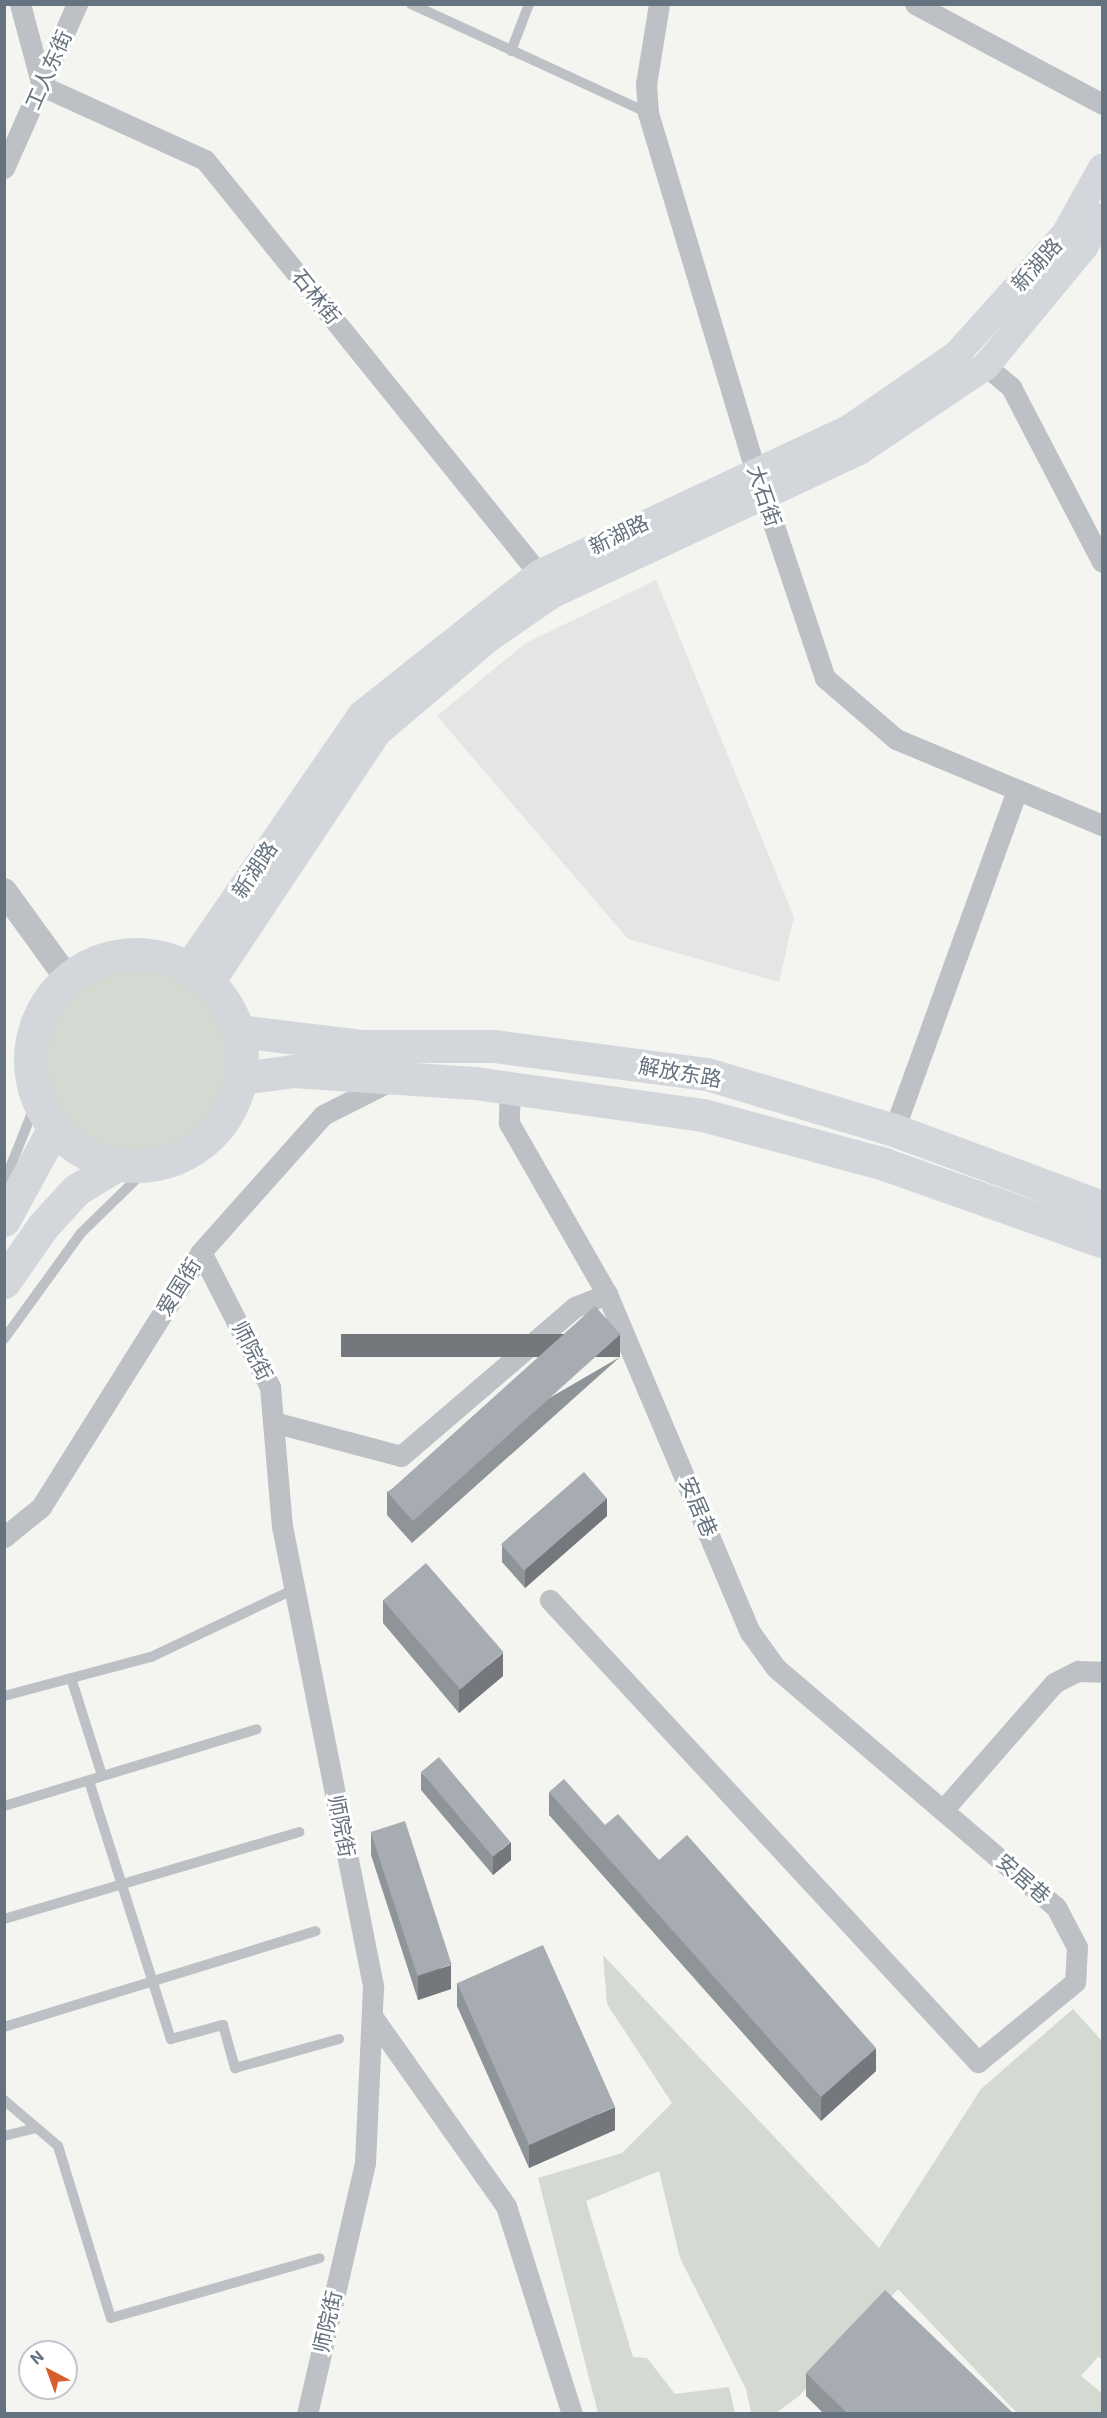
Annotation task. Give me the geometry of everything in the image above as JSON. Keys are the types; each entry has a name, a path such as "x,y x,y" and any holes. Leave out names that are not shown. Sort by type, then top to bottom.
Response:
{"main road":[{"name":"新湖路","path":"200,975 378,732 489,638 546,584 760,483 847,430 957,354 1065,234 1102,168"},
{"name":"新湖路","path":"760,483 859,451 986,366 1084,247 1102,217"},
{"path":"126,954 158,955 200,975 239,1031 241,1078 230,1110 210,1136 182,1155 151,1165 117,1165 79,1150 54,1128 37,1100 30,1067 33,1034 46,1004 68,979 95,962 126,954"},
{"name":"解放东路","path":"239,1031 363,1046 494,1046 707,1074 894,1130 1102,1207"},
{"name":"解放东路","path":"241,1078 294,1071 396,1078 510,1088 703,1115 884,1164 1102,1241"},
{"path":"4,1220 54,1128"},
{"path":"4,1282 43,1226 76,1190 117,1165"}],"street":[{"path":"20,4 42,86"},
{"name":"工人东街","path":"4,168 77,4"},
{"name":"大石街","path":"659,4 646,84 648,113 760,483 825,678 896,739 1102,825"},
{"path":"915,4 1102,104"},
{"name":"石林街","path":"42,86 205,160 546,584"},
{"path":"986,366 1011,387 1102,562"},
{"path":"894,1130 1017,791"},
{"path":"4,891 68,979"},
{"name":"爱国街","path":"4,1537 41,1508 201,1252 323,1115 396,1078"},
{"name":"安居巷","path":"510,1088 509,1123 607,1294 750,1632 777,1668 1056,1907 1077,1947 1075,1982 978,2062 550,1600"},
{"name":"师院街","path":"201,1252 270,1386 282,1526 373,1987 365,2163 306,2414"},
{"path":"273,1422 401,1456 575,1307 607,1294"},
{"path":"943,1810 1054,1683 1078,1671 1102,1672"},
{"path":"372,2016 506,2206 572,2414"}],"lane":[{"path":"511,51 529,4"},
{"path":"413,5 648,113"},
{"path":"4,1183 37,1100"},
{"path":"4,1340 81,1233 151,1165"},
{"path":"4,1696 151,1657 295,1589"},
{"path":"71,1678 102,1775"},
{"path":"4,1806 257,1728"},
{"path":"89,1781 150,1982 171,2039 223,2025 235,2068 339,2039"},
{"path":"4,1919 119,1883 299,1832"},
{"path":"4,2027 316,1931"},
{"path":"4,2100 58,2146 111,2318 320,2258"},
{"path":"4,2136 35,2128"}],"shaded area":[{"path":"656,580 794,917 779,982 628,939 437,716 526,643"},
{"path":"136,954 157,956 176,962 195,972 211,985 224,1001 234,1020 240,1039 242,1060 240,1081 234,1100 224,1119 211,1135 195,1148 176,1158 157,1164 136,1166 115,1164 96,1158 77,1148 61,1135 48,1119 38,1100 32,1081 30,1060 32,1039 38,1020 48,1001 61,985 77,972 96,962 115,956"},
{"path":"603,1955 879,2248 981,2089 1073,2009 1102,2041 1102,2359 1098,2357 1081,2376 1102,2393 1102,2413 1017,2413 898,2289 799,2396 776,2413 751,2413 746,2389 680,2258 659,2171 586,2201 633,2357 647,2358 675,2394 729,2387 735,2413 598,2413 538,2178 622,2153 672,2103 607,2004"}],"building":[{"path":"595,1306 620,1334 413,1521 388,1493"},
{"path":"584,1472 607,1498 524,1571 501,1544"},
{"path":"426,1563 503,1652 460,1689 383,1600"},
{"path":"439,1757 510,1842 493,1857 421,1772"},
{"path":"564,1779 605,1825 618,1814 659,1860 687,1835 876,2048 821,2097 549,1792"},
{"path":"405,1821 452,1965 417,1976 371,1832"},
{"path":"543,1945 615,2107 529,2145 457,1983"},
{"path":"885,2290 1014,2414 848,2414 806,2373"}]}
